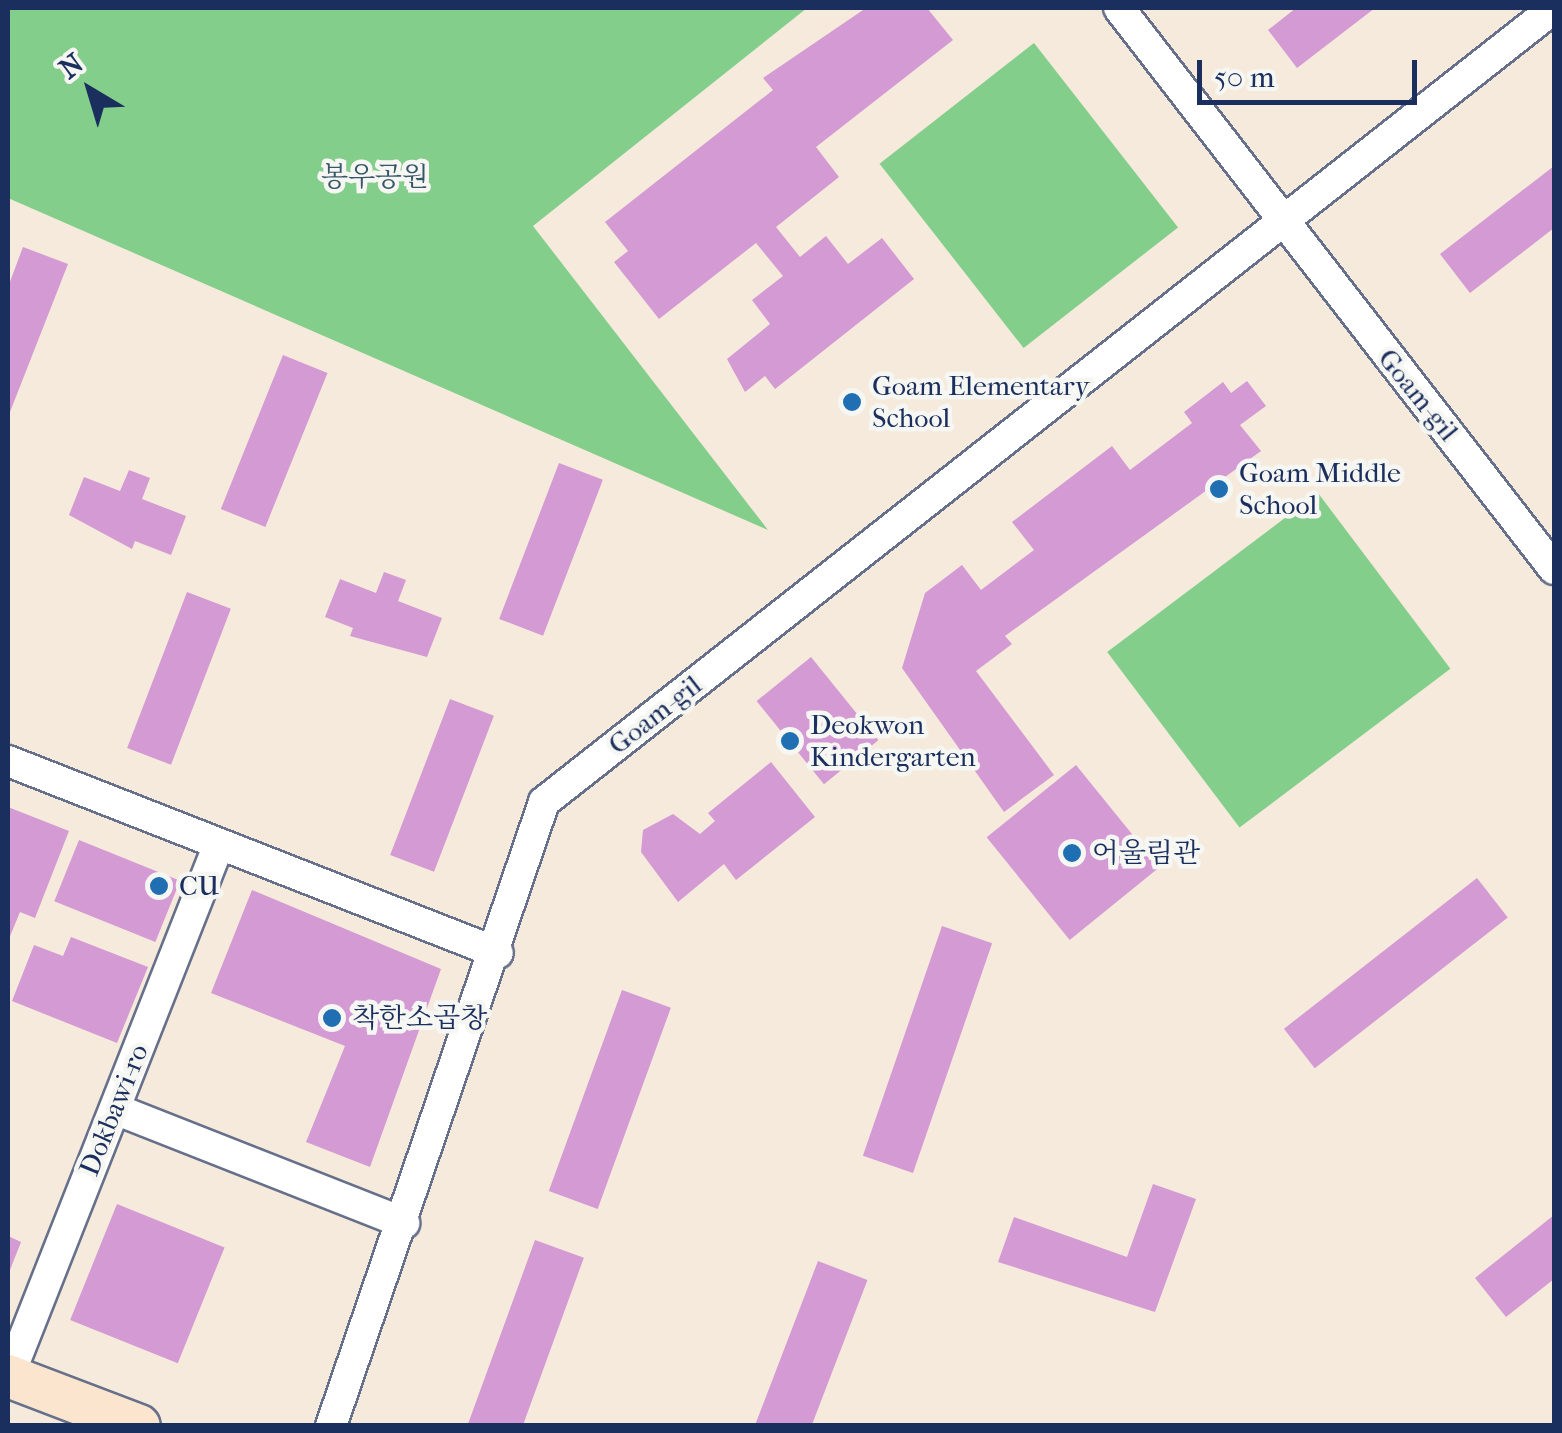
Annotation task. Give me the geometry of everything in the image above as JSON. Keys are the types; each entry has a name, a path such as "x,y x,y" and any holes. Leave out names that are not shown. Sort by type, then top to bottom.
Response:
{"main road":[{"name":"Dokbawi-ro","path":"8,1376 139,1426"}],"street":[{"name":"Goam-gil","path":"1119,8 1554,570"},
{"name":"Goam-gil","path":"331,1426 498,953 544,802 1554,8"},
{"path":"8,760 498,953"},
{"name":"Dokbawi-ro","path":"8,1376 219,844"},
{"path":"115,1109 404,1224"}],"green space":[{"name":"봉우공원","path":"8,8 807,8 533,226 768,530 8,198"},
{"path":"1034,43 1178,227 1024,348 880,164"},
{"path":"1318,493 1450,669 1240,828 1107,652"}],"building":[{"path":"866,8 927,8 953,40 816,147 839,177 776,227 800,257 826,236 848,264 882,238 914,279 775,389 765,376 745,392 727,359 770,324 752,300 783,276 756,243 659,319 614,262 628,251 605,222 773,90 763,78"},
{"path":"1296,8 1375,8 1297,68 1268,30"},
{"path":"1554,166 1554,228 1470,293 1440,254"},
{"path":"23,247 68,264 8,417 8,287"},
{"path":"283,355 328,373 265,527 221,509"},
{"path":"1247,381 1266,406 1240,425 1261,451 1005,636 1012,644 976,671 1054,775 1004,812 902,668 925,593 962,565 981,590 1034,550 1012,522 1112,446 1130,470 1192,423 1184,412 1223,382 1231,393"},
{"path":"559,463 603,480 543,636 499,619"},
{"path":"129,470 150,478 142,499 186,516 171,555 135,541 132,549 69,515 84,477 120,491"},
{"path":"384,572 406,580 398,601 442,618 427,657 350,636 353,628 325,617 340,579 376,593"},
{"path":"187,592 231,609 171,765 127,748"},
{"path":"811,657 878,740 824,784 757,701"},
{"path":"450,699 494,716 434,872 390,855"},
{"path":"771,762 815,817 736,880 724,864 678,902 641,852 643,830 673,814 700,834 715,821 708,813"},
{"name":"어울림관","path":"1076,765 1159,868 1070,940 987,837"},
{"path":"8,807 69,831 35,918 20,912 8,941"},
{"path":"79,840 180,881 155,942 54,901"},
{"path":"1477,878 1508,917 1315,1068 1284,1029"},
{"path":"252,890 441,969 370,1167 306,1142 345,1046 211,993"},
{"path":"942,926 992,943 913,1173 863,1156"},
{"path":"71,937 148,967 117,1043 12,1001 34,945 63,956"},
{"path":"622,990 671,1008 598,1209 549,1191"},
{"path":"1153,1184 1196,1199 1155,1312 998,1262 1014,1217 1127,1257"},
{"path":"117,1204 225,1247 178,1363 70,1320"},
{"path":"1554,1215 1554,1279 1506,1317 1475,1278"},
{"path":"8,1236 21,1242 8,1275"},
{"path":"535,1240 584,1258 523,1426 468,1425"},
{"path":"818,1261 867,1280 811,1426 755,1424"}],"place":[{"name":"Goam Elementary School","path":"852,402"},
{"name":"Goam Middle School","path":"1219,489"},
{"name":"Deokwon Kindergarten","path":"790,741"},
{"name":"어울림관","path":"1072,853"},
{"name":"CU","path":"159,886"},
{"name":"착한소곱창","path":"332,1018"}]}
